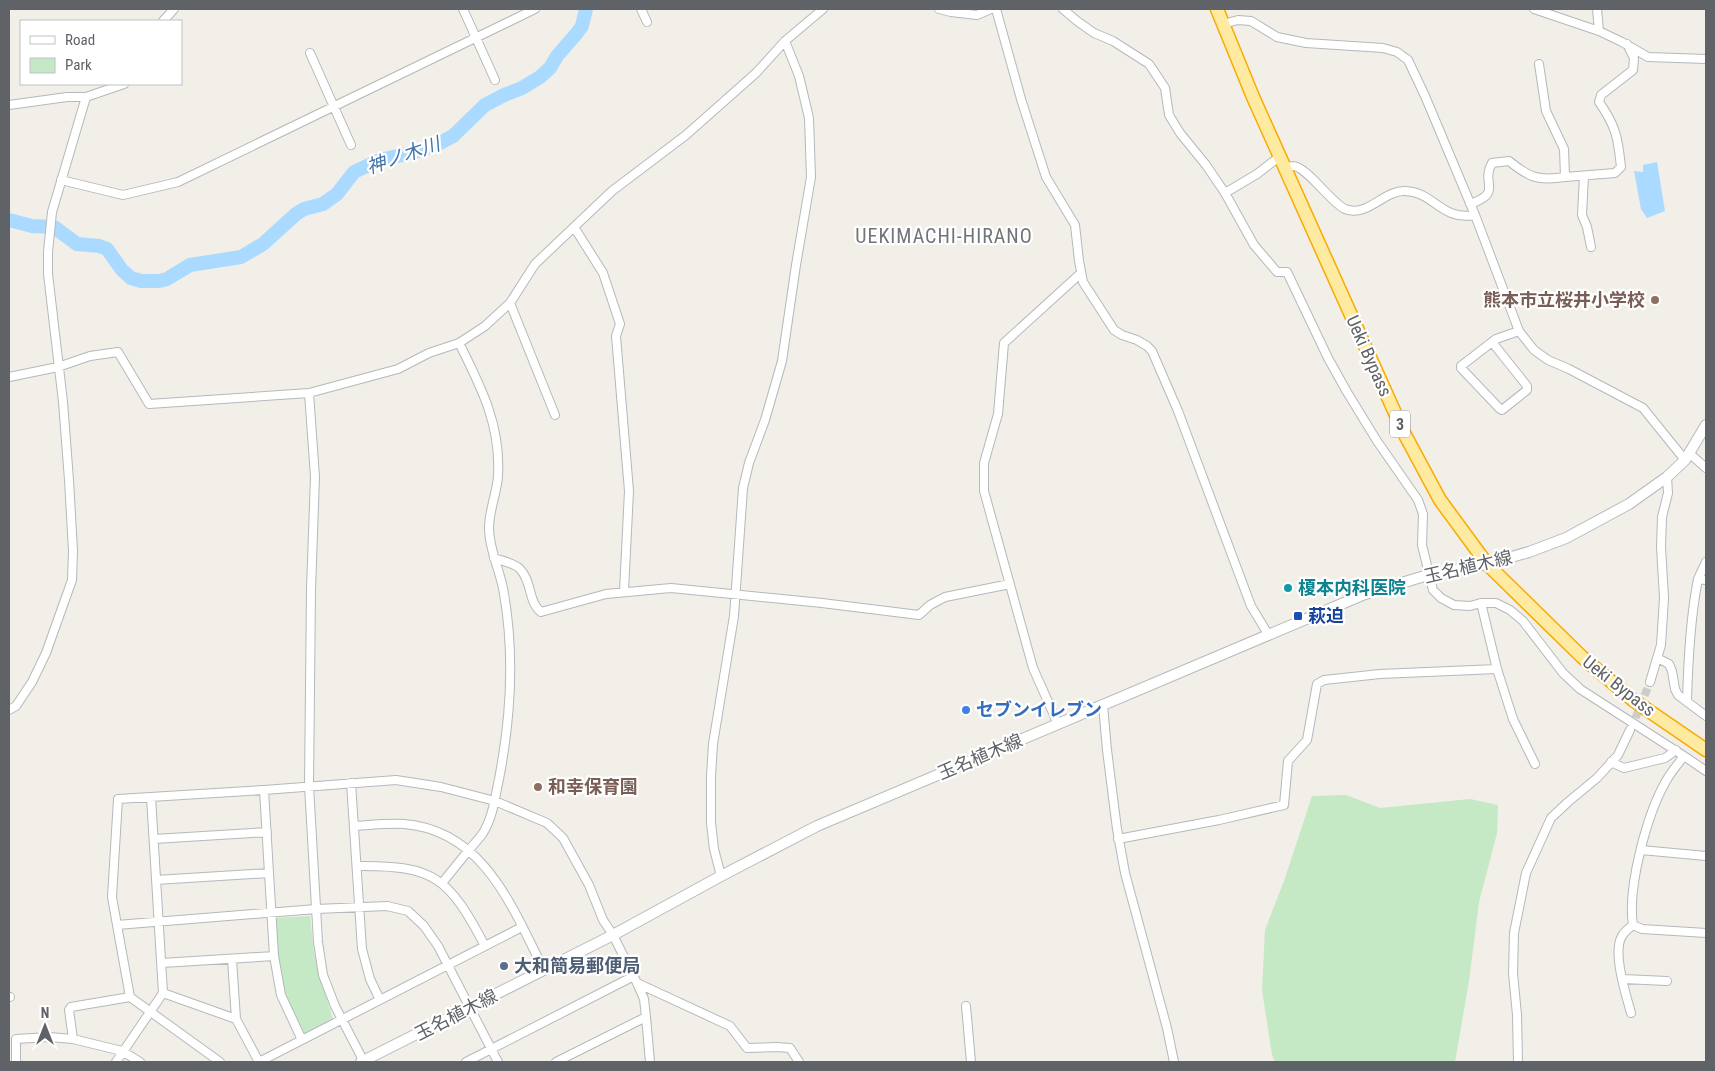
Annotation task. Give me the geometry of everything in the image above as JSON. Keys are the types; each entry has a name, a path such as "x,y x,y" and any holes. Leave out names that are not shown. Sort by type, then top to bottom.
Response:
{"highway":[{"name":"Ueki Bypass","path":"1217,9 1282,163 1404,433 1440,500 1486,564 1582,657 1633,700 1706,750"}],"main road":[{"name":"玉名植木線","path":"363,1062 613,935 817,826 1365,594 1428,575 1486,564 1529,552 1566,538 1629,504 1667,477 1687,456 1706,425"}],"street":[{"path":"164,20 174,9"},
{"path":"463,9 495,80"},
{"path":"61,180 123,195 178,182 535,9"},
{"path":"641,9 647,22"},
{"path":"9,377 58,366 90,356 118,352 149,404 309,393 398,369 429,353 459,343 485,326 510,303 535,264 612,191 686,135 756,73 785,41 823,9"},
{"path":"940,9 977,15 991,9"},
{"path":"996,9 1046,177 1075,225 1083,282 1114,330 1137,340 1152,351 1178,411 1251,606 1268,634"},
{"path":"1064,9 1076,21 1094,34 1113,41 1149,64 1165,88 1169,116 1180,133 1206,165 1225,193 1254,244 1277,272 1287,272 1328,358 1347,392 1377,441 1418,500 1423,514 1422,545 1433,590 1441,598 1454,605 1470,606 1481,603 1496,603 1510,610 1523,621 1564,673 1580,689 1706,771"},
{"path":"1534,9 1599,31 1648,57 1706,59"},
{"path":"1597,9 1599,31"},
{"path":"1223,24 1238,20 1251,21 1277,37 1306,43 1383,48 1397,52 1408,60 1475,215 1519,331 1534,350 1548,360 1643,408 1687,456 1706,468"},
{"path":"722,876 714,849 711,823 711,776 713,744 736,596 743,488 749,463 765,420 782,361 811,177 809,118 798,76 785,41"},
{"path":"1470,204 1484,199 1490,191 1488,170 1492,163 1509,161 1519,169 1539,179 1615,173 1621,167 1611,119 1599,102 1601,95 1633,70 1634,58 1626,44"},
{"path":"310,53 351,145"},
{"path":"1539,64 1546,111 1564,149 1565,177"},
{"path":"9,105 67,97 86,97 121,85"},
{"path":"9,710 16,706 32,682 43,660 72,580 74,551 70,489 63,402 48,274 48,252 50,221 86,97"},
{"path":"1225,193 1257,174 1282,163 1301,169 1346,209 1366,208 1397,191 1416,192 1452,215 1463,217 1475,215"},
{"path":"1584,176 1582,215 1587,227 1591,247"},
{"path":"574,228 603,273 620,324 616,336 629,491 624,591"},
{"path":"1058,724 1033,668 984,491 984,463 998,414 1004,343 1081,273"},
{"path":"510,303 555,416"},
{"path":"1492,342 1527,386 1527,390 1502,410 1461,366 1492,342 1496,339 1519,331"},
{"path":"442,883 482,834 491,818 510,705 511,655 504,592 494,558 489,528 498,490 498,449 487,400 459,343"},
{"path":"309,393 315,477 311,589 309,786 318,942 323,975 342,1020 363,1062"},
{"path":"1650,682 1661,645 1664,598 1661,547 1662,517 1668,493 1667,477"},
{"path":"494,558 520,568 526,578 536,608 542,612 606,594 671,588 918,615 930,605 945,597 1010,584"},
{"path":"1687,702 1690,643 1706,562"},
{"path":"1481,603 1513,719 1535,764"},
{"path":"1657,658 1669,664 1678,695 1706,716"},
{"path":"1118,839 1219,820 1284,805 1288,761 1307,740 1317,684 1324,680 1380,674 1498,668"},
{"path":"1103,705 1118,839 1133,906 1167,1028 1174,1062"},
{"path":"1518,1062 1517,1015 1513,973 1514,933 1526,873 1551,818 1597,778 1618,755 1630,730"},
{"path":"1611,762 1624,768 1665,758 1676,750"},
{"path":"1633,925 1634,891 1641,850 1648,824 1666,781 1684,756"},
{"path":"220,1062 130,997 112,897 118,799 396,780 441,787 495,801 547,822 563,838 588,885 603,920 613,935 636,980 644,999 650,1062"},
{"path":"352,783 362,949 370,979 380,1000"},
{"path":"264,790 274,956 281,995 302,1040"},
{"path":"116,1062 162,993 162,963 151,797"},
{"path":"354,826 386,824 413,826 437,832 468,850 495,878 544,970"},
{"path":"154,839 267,832"},
{"path":"1641,850 1706,856"},
{"path":"357,866 394,866 428,874 442,883 454,895 485,946"},
{"path":"156,880 269,874"},
{"path":"117,924 316,909 387,906 408,910 424,926 438,946 498,1062"},
{"path":"1633,925 1642,929 1706,933"},
{"path":"1631,1012 1623,979 1619,945 1621,937 1633,925"},
{"path":"232,959 236,1019 259,1062 522,927"},
{"path":"162,963 274,956"},
{"path":"1623,979 1667,980"},
{"path":"466,1062 636,980"},
{"path":"636,980 730,1026 747,1048 790,1048 798,1062"},
{"path":"162,993 236,1019"},
{"path":"73,1039 69,1010 71,1007 130,997"},
{"path":"966,1006 970,1062"},
{"path":"556,1062 646,1017"},
{"path":"16,1062 16,1039 49,1038 73,1039 122,1051 140,1062"}],"green space":[{"path":"1346,795 1380,808 1470,799 1498,805 1497,833 1479,902 1469,981 1455,1062 1275,1062 1272,1055 1262,990 1265,930 1284,881 1312,796"},
{"path":"310,916 314,953 333,1020 304,1036 283,992 277,963 275,918"}],"water":[{"path":"1657,162 1665,211 1647,218 1641,209 1634,171 1643,172 1643,165"}],"waterway":[{"name":"神ノ木川","path":"9,220 32,226 54,227 77,244 99,246 107,249 122,270 131,278 141,281 159,281 167,279 190,265 241,257 263,244 296,214 304,209 323,204 337,194 354,172 380,160 419,151 438,144 453,136 485,105 522,88 540,77 550,68 557,56 582,26 586,9"}],"tunnel":[{"path":"1631,729 1650,682"}],"place":[{"name":"熊本市立桜井小学校","path":"1655,300"},
{"name":"榎本内科医院","path":"1288,588"},
{"name":"萩迫","path":"1298,616"},
{"name":"セブンイレブン","path":"966,710"},
{"name":"和幸保育園","path":"538,787"},
{"name":"大和簡易郵便局","path":"504,966"}],"district":[{"name":"UEKIMACHI-HIRANO","path":"944,236"}]}
